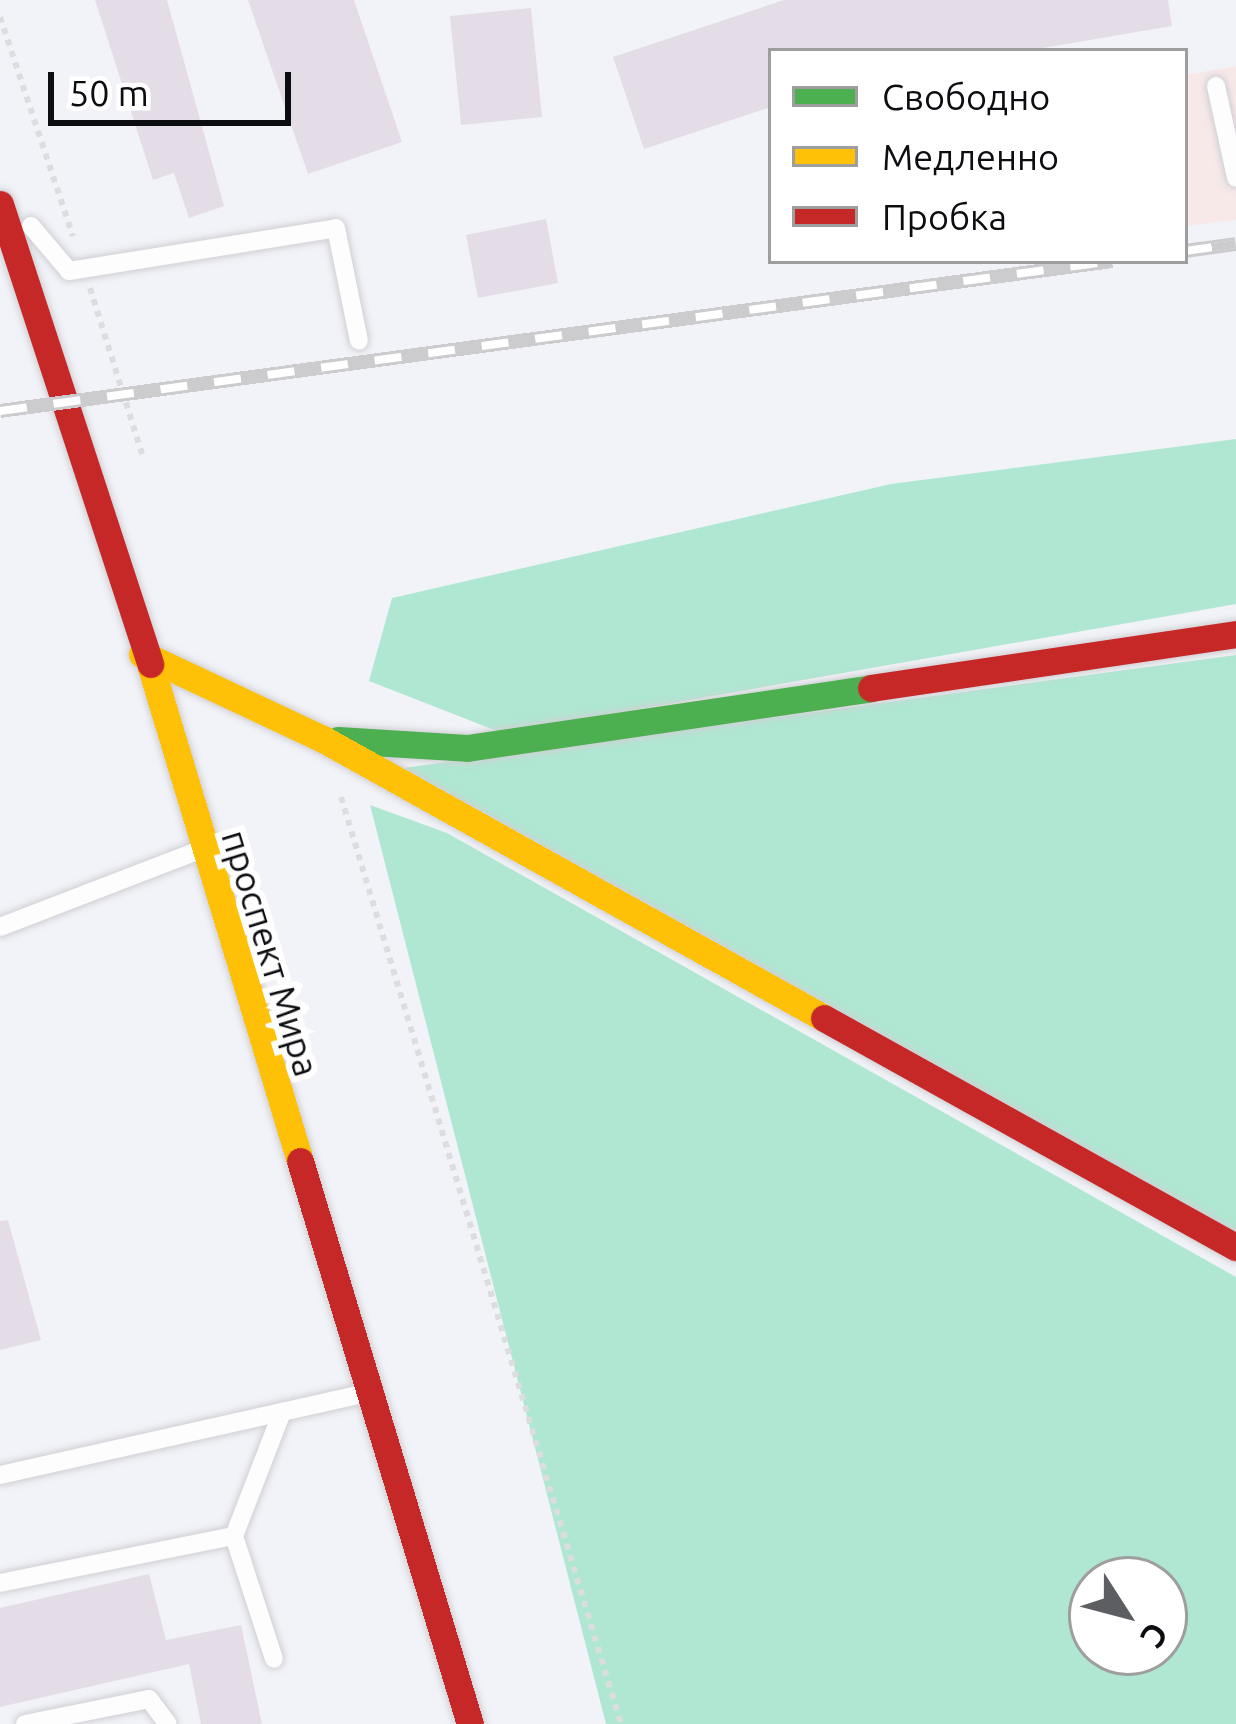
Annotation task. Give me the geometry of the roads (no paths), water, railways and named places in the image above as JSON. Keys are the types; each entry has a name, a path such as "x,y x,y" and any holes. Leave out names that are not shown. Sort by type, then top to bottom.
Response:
{"street":[{"name":"проспект Мира","path":"0,204 470,1724"},
{"path":"323,739 466,748 1236,634"},
{"path":"142,654 323,739 1236,1246"}],"lane":[{"path":"1216,86 1236,178"},
{"path":"0,188 69,271 336,228 359,341"},
{"path":"0,927 202,850"},
{"path":"0,1474 368,1393"},
{"path":"274,1659 234,1536 282,1412"},
{"path":"0,1583 234,1536"},
{"path":"25,1724 149,1699 167,1724"}],"railway":[{"path":"1188,251 1236,244"},
{"path":"0,411 1090,264"}]}
